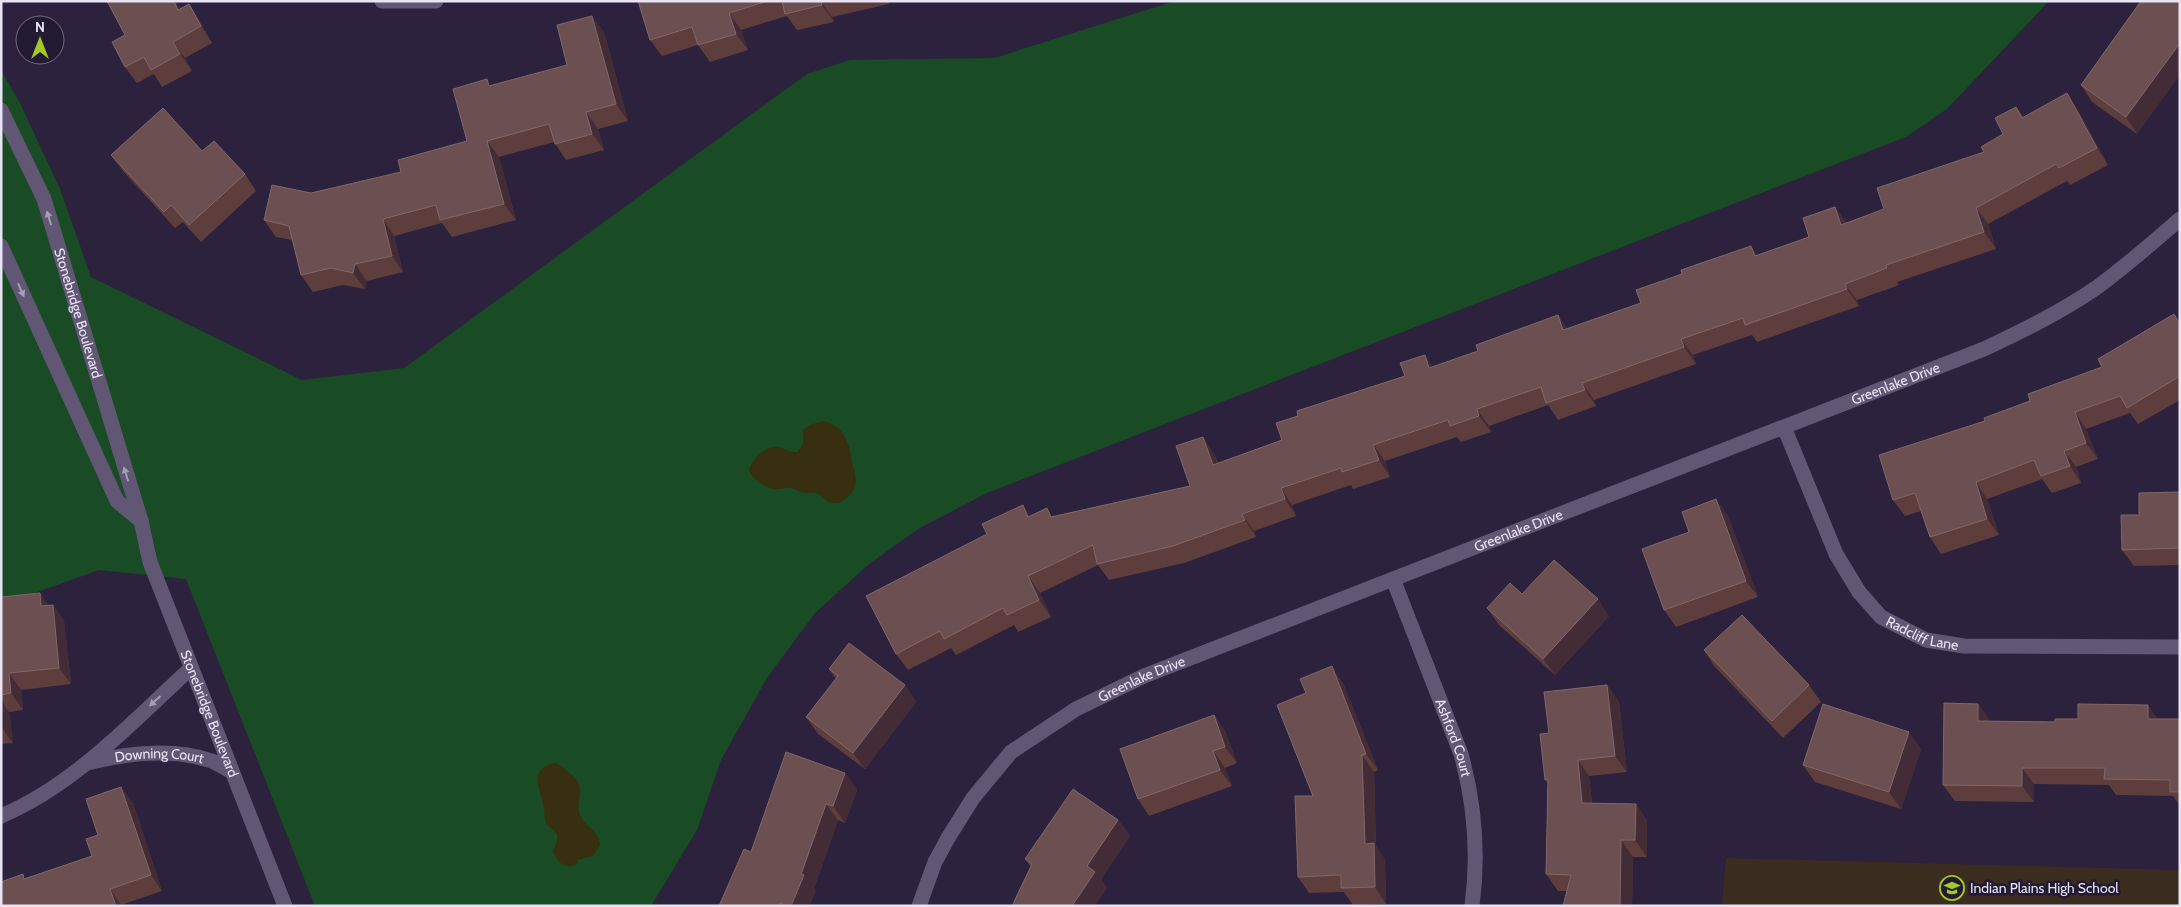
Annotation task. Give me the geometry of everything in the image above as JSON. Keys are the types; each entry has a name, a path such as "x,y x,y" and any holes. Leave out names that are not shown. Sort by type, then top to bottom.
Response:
{"street":[{"path":"382,1 436,1"},
{"name":"Stonebridge Boulevard","path":"1,110 44,199 141,520 150,562 285,906"},
{"name":"Greenlake Drive","path":"919,906 935,862 973,798 1011,752 1076,709 1144,676 1984,349 2036,324 2094,289 2131,262 2180,219"},
{"path":"1,246 117,501 141,520"},
{"name":"Radcliff Lane","path":"1784,427 1836,554 1859,592 1881,616 1926,640 1964,646 2180,647"},
{"name":"Ashford Court","path":"1393,579 1461,754 1468,780 1474,814 1476,872 1472,906"},
{"name":"Downing Court","path":"1,816 17,809 84,764 191,668"},
{"name":"Downing Court","path":"84,764 115,756 160,754 188,756 212,762 232,772"}],"shaded area":[{"name":"Indian Plains High School","path":"1726,858 2180,870 2180,906 1722,906"}],"green space":[{"path":"1175,1 2049,1 1947,109 1906,137 987,493 918,529 868,565 815,613 767,678 721,760 697,830 651,906 315,906 186,579 99,570 1,605 1,70 20,103 60,189 91,277 302,380 404,368 807,74 850,60 994,58"}],"sand":[{"path":"823,421 835,426 843,434 855,472 855,487 843,501 832,503 816,493 803,493 792,488 778,489 768,487 753,477 749,470 753,461 765,450 779,447 798,452 803,443 803,430 810,425"},
{"path":"554,763 574,777 580,789 579,811 581,817 599,839 600,845 593,856 578,860 575,866 564,865 557,859 553,852 557,841 557,834 545,821 538,774 546,766"}],"building":[{"path":"107,1 174,1 178,10 189,4 201,26 173,42 180,54 151,70 144,57 125,67 112,42 125,35"},
{"path":"638,1 768,1 729,13 736,34 698,45 692,27 650,40"},
{"path":"782,1 821,1 822,5 785,14"},
{"path":"2141,1 2180,1 2180,43 2126,117 2081,85"},
{"path":"592,16 616,104 586,112 592,134 555,144 549,124 487,141 504,204 440,220 436,205 383,219 392,256 355,264 353,273 331,268 301,275 289,226 264,220 272,185 311,193 401,172 398,160 467,141 453,89 487,79 489,86 567,65 557,25"},
{"path":"2067,93 2097,148 2059,168 2056,164 1976,208 1984,232 1886,265 1887,268 1845,284 1847,289 1745,325 1743,318 1681,339 1684,347 1582,383 1585,390 1546,403 1541,387 1477,409 1479,416 1450,426 1448,420 1373,445 1379,460 1342,472 1341,468 1281,488 1285,499 1242,514 1245,520 1173,546 1097,564 1093,545 1028,576 1039,600 1007,615 1003,608 944,639 940,631 896,654 866,596 987,534 982,524 1023,505 1028,517 1047,508 1051,517 1190,486 1176,446 1203,437 1213,465 1282,440 1276,423 1298,416 1297,411 1405,376 1400,363 1425,355 1429,368 1478,351 1476,345 1558,315 1563,330 1641,303 1636,290 1682,274 1681,270 1751,246 1755,256 1809,237 1803,218 1835,207 1841,225 1884,209 1877,188 1984,152 1981,147 2003,134 1995,118 2016,107 2022,118"},
{"path":"163,108 202,151 214,141 245,174 189,225 171,205 164,212 111,155"},
{"path":"2174,314 2180,324 2180,376 2127,408 2120,396 2075,412 2086,443 2064,451 2070,466 2041,476 2034,460 1976,482 1987,519 1930,537 1915,493 1893,500 1879,455 1985,421 1984,418 2030,401 2028,394 2102,367 2098,359"},
{"path":"2180,492 2180,548 2122,550 2121,515 2139,515 2139,493"},
{"path":"1716,499 1746,581 1664,610 1642,549 1689,532 1682,512"},
{"path":"1554,560 1598,599 1543,659 1487,608 1510,583 1522,594"},
{"path":"40,593 41,606 53,605 59,668 9,673 11,693 1,695 1,597"},
{"path":"1742,615 1809,685 1772,721 1704,650"},
{"path":"849,643 905,685 853,753 806,717 838,676 829,669"},
{"path":"1332,666 1366,754 1362,755 1365,844 1374,843 1375,887 1341,888 1341,875 1298,877 1295,796 1313,796 1277,705 1306,693 1300,679"},
{"path":"1607,685 1615,756 1578,760 1582,803 1636,804 1635,840 1621,840 1620,906 1563,906 1571,875 1546,874 1548,779 1545,780 1540,734 1549,733 1544,692"},
{"path":"1944,703 1978,704 1978,721 2055,722 2055,719 2078,719 2078,704 2148,705 2148,719 2180,719 2180,792 2170,792 2170,780 2104,779 2105,768 2022,768 2022,786 1943,785"},
{"path":"1823,704 1909,732 1889,792 1803,765"},
{"path":"1214,715 1225,747 1213,751 1220,770 1138,799 1120,749"},
{"path":"786,752 845,773 833,806 826,804 801,874 804,875 791,906 780,903 779,906 719,906 744,849 751,852"},
{"path":"121,787 151,875 110,889 116,906 1,906 1,882 23,874 24,879 92,856 86,839 98,835 86,799"},
{"path":"1073,789 1118,820 1087,866 1095,872 1072,906 1012,906 1032,864 1025,859"}],"place":[{"name":"Indian Plains High School","path":"1952,888"}]}
